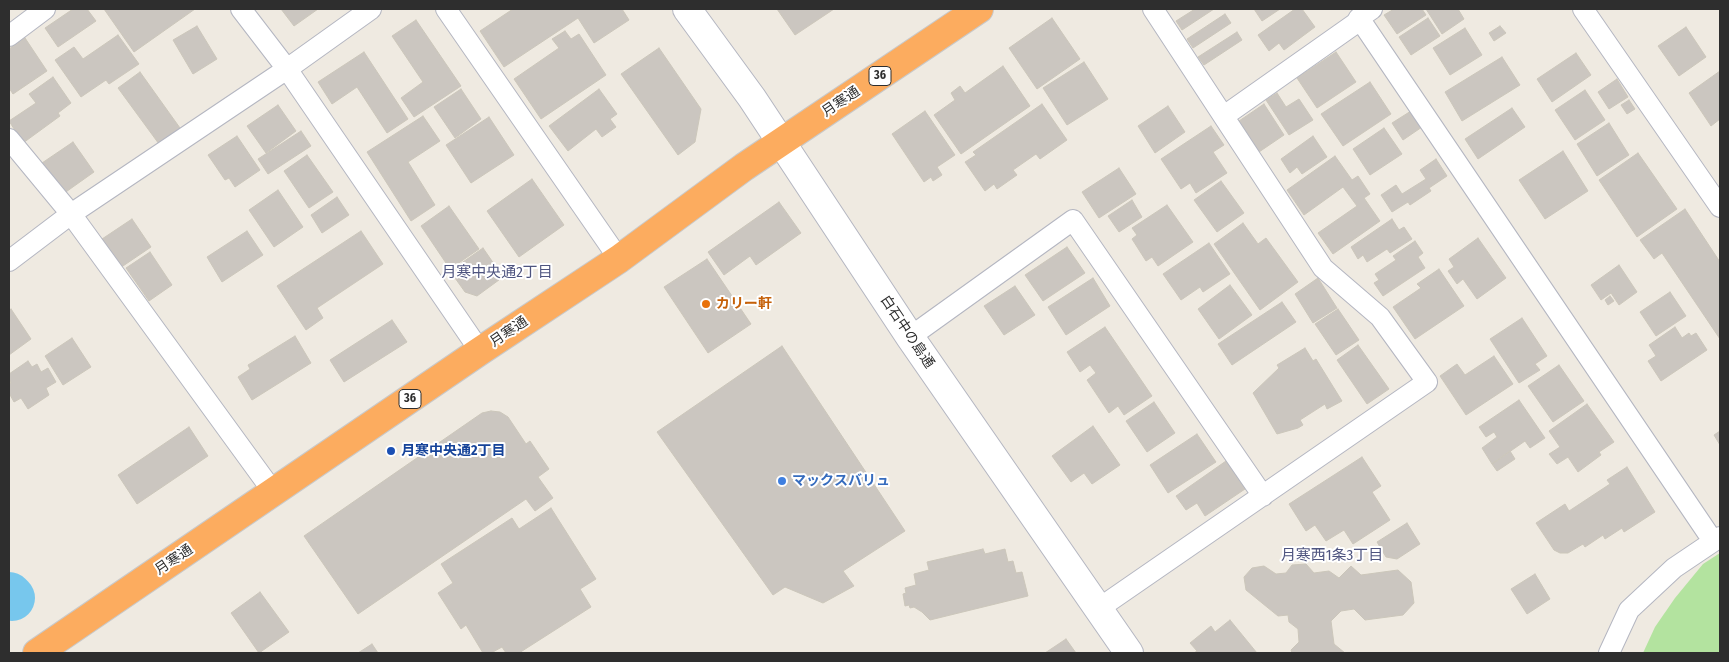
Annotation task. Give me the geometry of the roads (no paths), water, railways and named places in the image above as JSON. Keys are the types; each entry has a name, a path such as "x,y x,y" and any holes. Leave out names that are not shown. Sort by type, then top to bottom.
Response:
{"highway":[{"name":"月寒通","path":"37,653 619,259 781,142 979,9"}],"street":[{"path":"9,36 45,9"},
{"path":"242,9 287,69 480,352"},
{"path":"9,261 71,214 287,69 371,9"},
{"path":"446,9 619,259"},
{"name":"白石中の島通","path":"687,9 781,142 910,337 1128,653"},
{"path":"1098,609 1427,382 1380,317 1323,268 1153,9"},
{"path":"1583,9 1720,207"},
{"path":"1224,116 1358,15 1717,539 1674,568 1630,610 1609,653"},
{"path":"9,139 71,214 274,493"},
{"path":"910,337 1073,220 1263,496"}],"waterway":[{"path":"9,595 12,598"}],"place":[{"name":"カリー軒","path":"706,304"},
{"name":"月寒中央通2丁目","path":"391,451"},
{"name":"マックスバリュ","path":"782,481"}],"district":[{"name":"月寒中央通2丁目","path":"497,273"},
{"name":"月寒西1条3丁目","path":"1332,556"}]}
